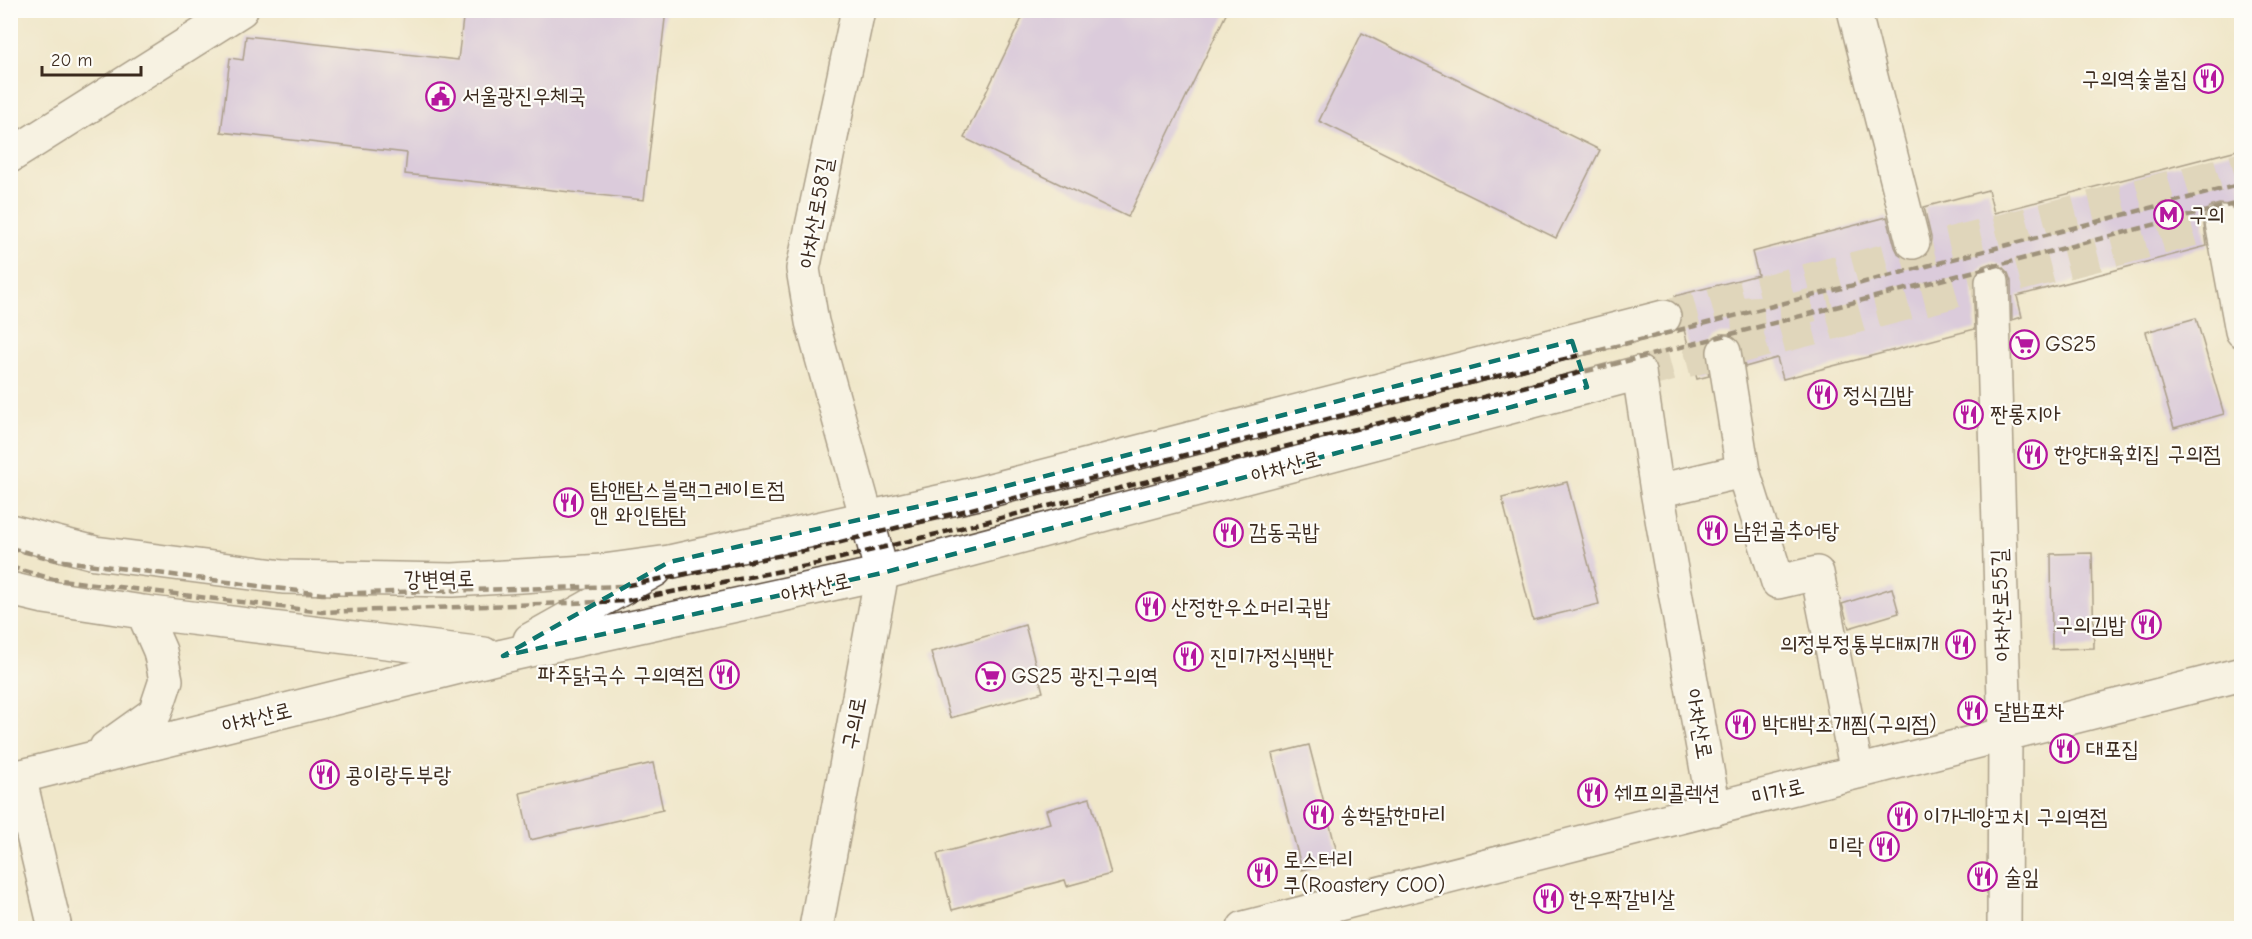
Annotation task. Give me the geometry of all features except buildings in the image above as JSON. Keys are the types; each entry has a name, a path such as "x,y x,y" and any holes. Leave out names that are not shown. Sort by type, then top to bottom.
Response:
{"street":[{"path":"11,155 240,10"},
{"name":"아차산로58길","path":"858,10 803,269 812,322 867,519"},
{"path":"1854,10 1914,242"},
{"path":"2222,222 2241,332"},
{"name":"아차산로55길","path":"1992,282 2005,735 2004,928"},
{"path":"867,519 990,490 1664,317"},
{"path":"1572,341 1587,387"},
{"path":"1724,352 1743,471 1778,582 1817,573 1857,772"},
{"name":"아차산로","path":"15,778 502,656 882,573 1639,373 1657,491 1714,809"},
{"path":"1657,491 1743,471"},
{"name":"강변역로","path":"10,531 95,553 283,577 453,580 603,571 669,562 867,519"},
{"name":"구의로","path":"816,928 882,573 867,519"},
{"name":"아차산로","path":"502,656 669,562"},
{"path":"10,589 44,597 143,612 502,656"},
{"path":"90,759 155,713 166,680 160,651 143,612"},
{"name":"미가로","path":"1264,926 2241,674"},
{"path":"15,778 55,928"}],"highlighted area":[{"path":"1572,341 1587,387 882,573 503,656 669,562 979,493"}],"tunnel":[{"path":"1664,317 2242,169"},
{"path":"1639,373 2242,217"},
{"path":"1731,314 1789,311 1831,300"}],"railway":[{"path":"10,548 56,560 322,594 624,586 813,549 1715,321 2242,184"},
{"path":"10,567 53,579 322,612 625,601 817,564 1623,362 2242,202"}],"place":[{"name":"구의역숯불집","path":"2209,79"},
{"name":"서울광진우체국","path":"441,96"},
{"name":"구의","path":"2168,215"},
{"name":"GS25","path":"2024,344"},
{"name":"정식김밥","path":"1822,395"},
{"name":"짠롱지아","path":"1969,414"},
{"name":"한양대육회집 구의점","path":"2033,454"},
{"name":"탐앤탐스블랙그레이트점 앤 와인탐탐","path":"569,503"},
{"name":"남원골추어탕","path":"1712,531"},
{"name":"감동국밥","path":"1228,532"},
{"name":"산정한우소머리국밥","path":"1150,607"},
{"name":"구의김밥","path":"2147,625"},
{"name":"의정부정통부대찌개","path":"1960,644"},
{"name":"진미가정식백반","path":"1189,657"},
{"name":"파주닭국수 구의역점","path":"725,675"},
{"name":"GS25 광진구의역","path":"990,676"},
{"name":"달밤포차","path":"1973,711"},
{"name":"박대박조개찜(구의점)","path":"1741,724"},
{"name":"대포집","path":"2065,749"},
{"name":"콩이랑두부랑","path":"324,775"},
{"name":"쉐프의콜렉션","path":"1593,793"},
{"name":"송학닭한마리","path":"1319,815"},
{"name":"이가네양꼬치 구의역점","path":"1902,817"},
{"name":"미락","path":"1885,846"},
{"name":"로스터리 쿠(Roastery COO)","path":"1262,873"},
{"name":"술잎","path":"1983,877"},
{"name":"한우짝갈비살","path":"1548,899"}]}
